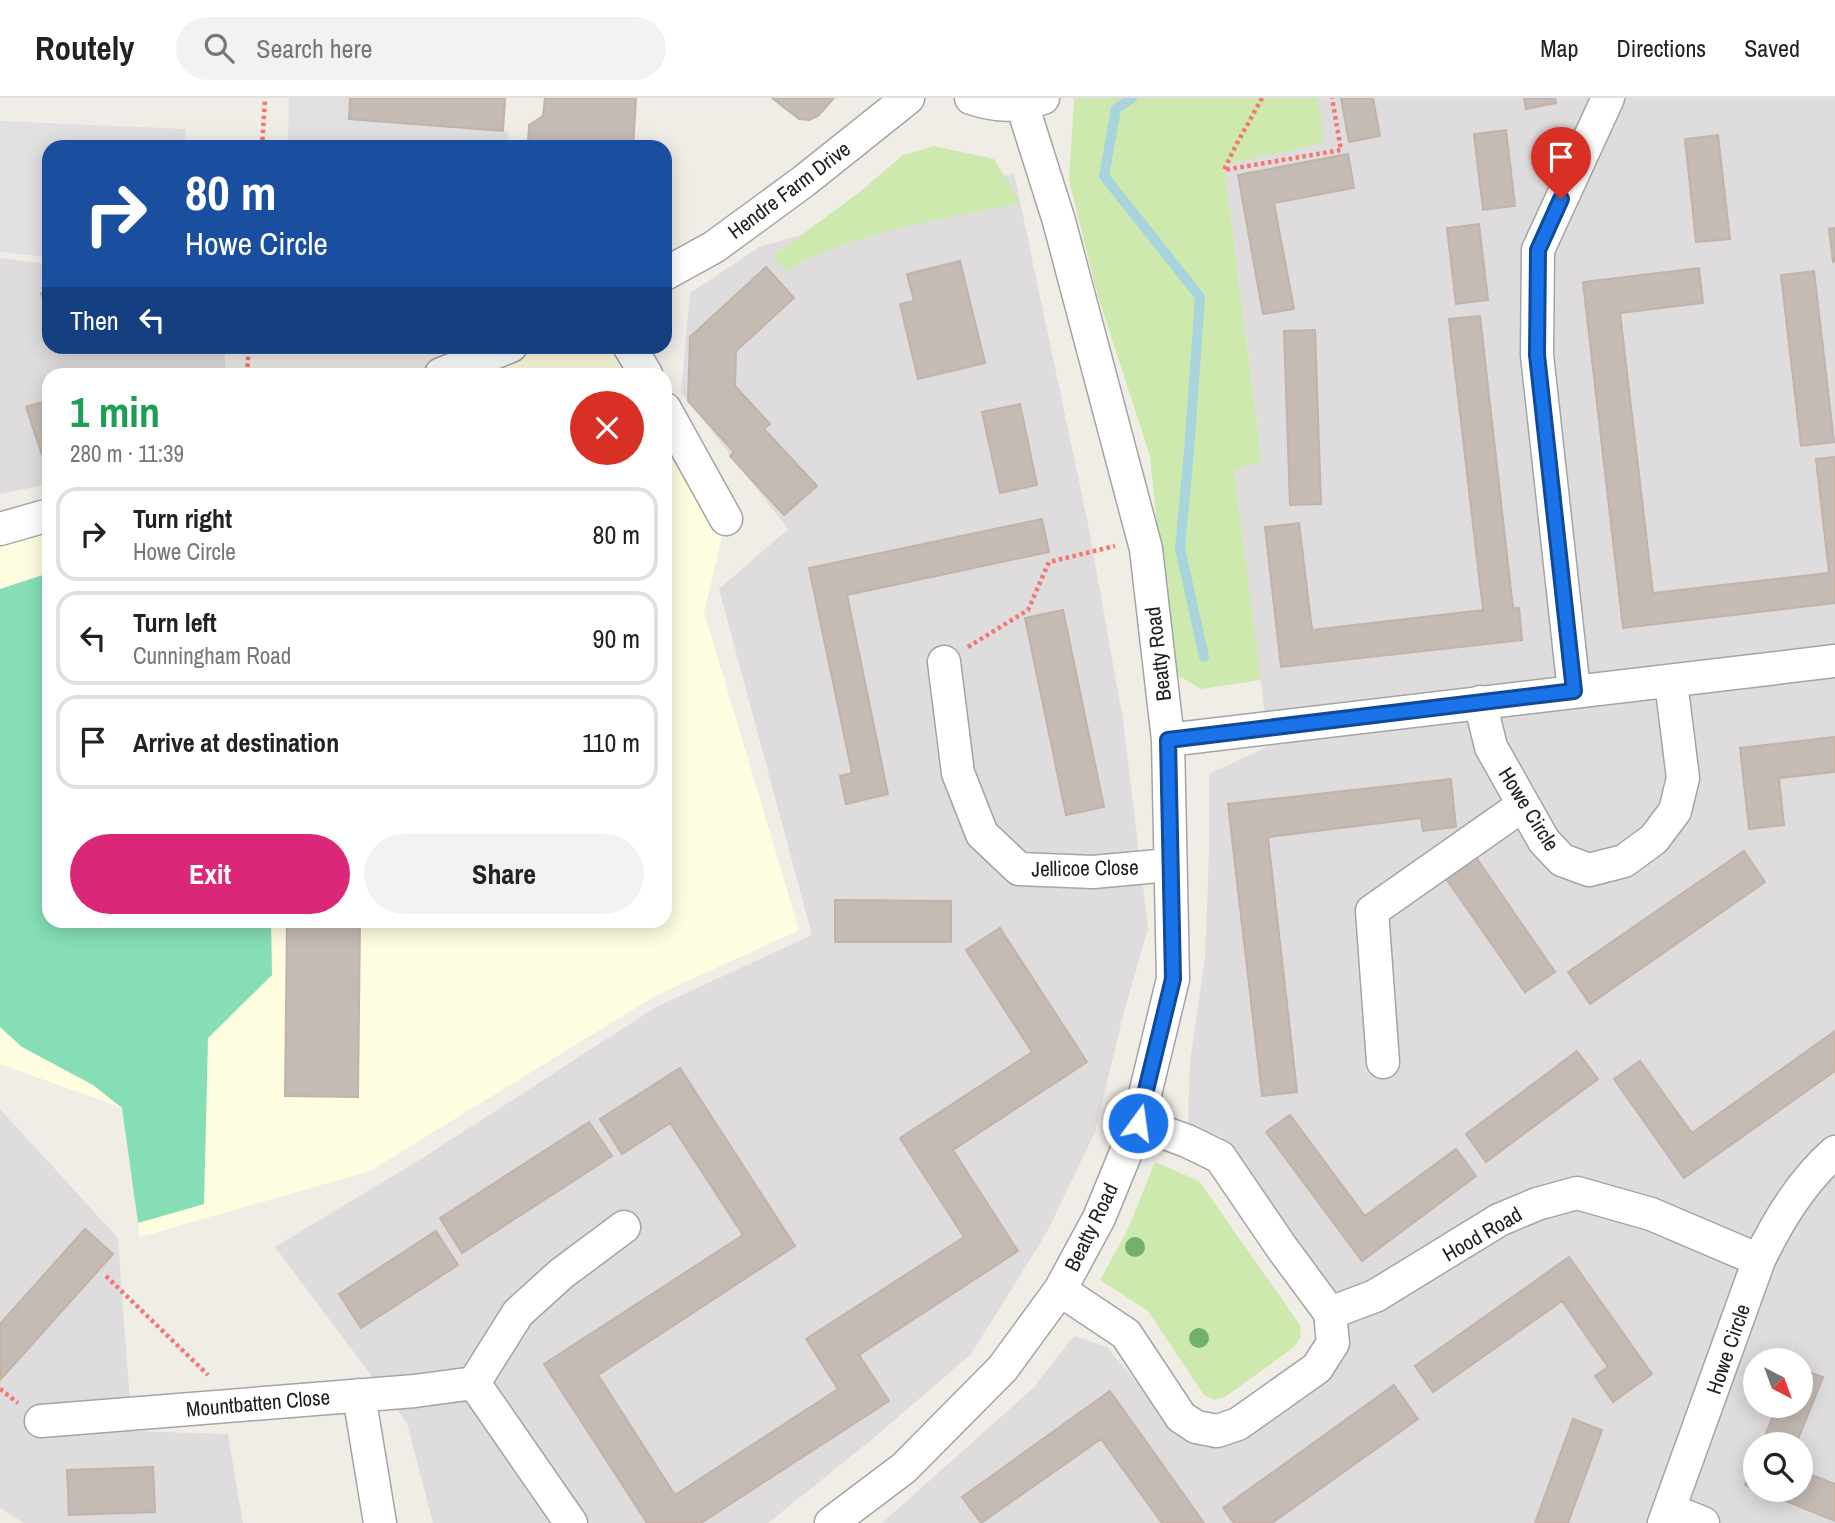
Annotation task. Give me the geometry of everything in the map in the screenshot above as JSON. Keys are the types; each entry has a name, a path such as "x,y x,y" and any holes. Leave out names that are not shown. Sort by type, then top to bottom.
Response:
{"street":[{"name":"Hendre Farm Drive","path":"672,270 714,247 804,181 908,98"},
{"path":"971,98 993,106 1034,101"},
{"path":"1574,691 1537,355 1538,250 1608,98"},
{"name":"Beatty Road","path":"831,1523 904,1468 1003,1368 1059,1290 1099,1218 1138,1123 1173,979 1168,740 1146,549 1059,222 1027,120 1034,101"},
{"path":"456,368 491,354"},
{"path":"672,422 726,519"},
{"path":"2,521 42,516"},
{"path":"1168,740 1835,661"},
{"name":"Jellicoe Close","path":"944,662 958,773 982,834 1019,869 1093,872 1169,865"},
{"name":"Howe Circle","path":"1480,702 1491,747 1544,841 1562,860 1589,870 1624,860 1654,839 1675,811 1683,778 1671,682"},
{"path":"1384,1062 1372,911 1522,805"},
{"path":"1059,1290 1126,1334 1181,1417 1196,1427 1216,1431 1238,1424 1317,1368 1333,1343 1330,1313 1220,1157 1187,1141 1138,1123"},
{"name":"Howe Circle","path":"1667,1517 1759,1260 1774,1228 1814,1171 1835,1152"},
{"name":"Hood Road","path":"1330,1313 1375,1296 1499,1220 1537,1204 1577,1193 1651,1213 1759,1260"},
{"path":"571,1523 474,1383 518,1313 561,1274 624,1227"},
{"name":"Mountbatten Close","path":"41,1421 474,1383"},
{"path":"359,1395 380,1523"},
{"path":"1667,1517 1703,1523"}],"path":[{"path":"262,140 265,98"},
{"path":"1262,98 1224,170 1341,150 1332,98"},
{"path":"944,662 1028,610 1049,562 1117,545"},
{"path":"106,1276 239,1405"}],"shaded area":[{"path":"289,98 350,98 349,119 508,131 508,140 288,140"},
{"path":"1318,98 1835,98 1835,1523 882,1523 1033,1388 1074,1336 1107,1347 1175,1428 1199,1445 1234,1444 1331,1376 1349,1335 1326,1284 1240,1156 1220,1136 1188,1125 1190,1063 1205,957 1209,774 1269,746 1234,469 1262,461 1224,165 1323,143"},
{"path":"0,121 186,129 185,140 42,140 42,256 0,252"},
{"path":"1014,173 1088,524 1123,720 1148,929 1125,1008 1095,1132 1047,1232 971,1354 876,1436 768,1523 433,1523 407,1423 275,1247 426,1156 656,1007 812,935 719,589 788,529 681,392 690,293 759,247"},
{"path":"0,258 42,263 42,354 225,354 225,368 42,368 42,485 0,494"},
{"path":"491,354 633,354 642,368 456,368"},
{"path":"672,422 726,519 704,612 799,930 655,996 370,1171 140,1237 122,1108 0,1064 0,537 42,518 42,928 672,928"},
{"path":"0,1109 118,1238 132,1431 228,1434 243,1523 24,1523 0,1508"}],"green space":[{"path":"1074,98 1318,98 1324,143 1224,165 1262,462 1234,470 1261,680 1201,689 1172,672 1150,456 1097,293 1069,180"},
{"path":"934,146 994,159 1020,203 869,236 812,257 787,271 773,256 861,191 903,155"},
{"path":"42,575 42,928 271,928 272,975 208,1038 204,1204 138,1223 122,1108 93,1085 22,1047 0,1027 0,589"},
{"path":"1155,1162 1199,1181 1300,1325 1301,1336 1294,1347 1225,1397 1215,1400 1204,1395 1148,1311 1100,1280 1127,1231"}],"building":[{"path":"350,98 505,98 503,131 349,119"},
{"path":"545,98 636,98 633,140 528,140 529,125 543,116"},
{"path":"772,98 834,98 818,116 809,120 799,119"},
{"path":"1341,98 1373,98 1380,136 1349,142"},
{"path":"1524,98 1555,98 1556,103 1526,109"},
{"path":"1506,130 1515,206 1483,210 1474,134"},
{"path":"1718,135 1730,239 1696,242 1685,139"},
{"path":"1348,154 1354,188 1274,203 1294,309 1263,314 1238,175"},
{"path":"1479,224 1488,300 1456,304 1447,228"},
{"path":"1835,228 1835,261 1833,262 1829,229"},
{"path":"960,261 985,363 918,379 900,304 914,301 907,274"},
{"path":"766,267 794,298 736,351 735,386 770,424 764,429 817,486 784,515 730,456 734,452 688,401 690,337"},
{"path":"1699,268 1703,303 1620,313 1653,593 1829,573 1816,459 1835,457 1835,603 1623,628 1583,282"},
{"path":"1814,271 1834,442 1801,446 1781,275"},
{"path":"1480,316 1513,608 1519,608 1522,640 1281,667 1265,527 1299,523 1312,630 1483,610 1449,319"},
{"path":"1315,330 1321,504 1290,505 1284,331"},
{"path":"42,402 42,455 26,407"},
{"path":"1020,404 1037,485 1000,493 982,412"},
{"path":"1042,519 1049,552 847,595 888,794 846,804 840,776 852,773 809,568"},
{"path":"1063,610 1104,807 1066,815 1025,618"},
{"path":"1835,737 1835,772 1779,778 1784,825 1749,829 1740,748"},
{"path":"1451,779 1456,827 1423,831 1421,818 1268,837 1297,1092 1262,1096 1228,804"},
{"path":"1744,851 1765,882 1590,1004 1568,972"},
{"path":"1475,856 1555,972 1525,992 1445,877"},
{"path":"835,900 951,901 951,942 835,942"},
{"path":"287,928 360,928 358,1097 285,1096"},
{"path":"1000,928 1087,1062 953,1150 1018,1251 859,1355 889,1401 701,1523 647,1523 544,1364 743,1235 670,1123 622,1154 600,1119 680,1068 795,1246 598,1375 675,1495 838,1389 806,1339 964,1237 900,1138 1032,1052 966,950"},
{"path":"1835,1031 1835,1071 1684,1178 1614,1079 1640,1061 1692,1133"},
{"path":"1577,1051 1598,1079 1486,1162 1466,1134"},
{"path":"1290,1115 1365,1216 1456,1149 1476,1176 1362,1261 1266,1132"},
{"path":"589,1122 612,1156 462,1253 440,1218"},
{"path":"85,1229 113,1254 1,1379 0,1324"},
{"path":"436,1231 458,1265 361,1328 339,1294"},
{"path":"1569,1257 1652,1374 1613,1402 1595,1376 1608,1367 1562,1301 1433,1392 1415,1366"},
{"path":"1813,1373 1823,1377 1813,1402"},
{"path":"1394,1385 1418,1419 1272,1523 1234,1523 1223,1508"},
{"path":"1110,1391 1204,1523 1162,1523 1101,1439 981,1523 962,1497"},
{"path":"1772,1418 1806,1418 1801,1432 1767,1432"},
{"path":"1573,1419 1602,1430 1568,1523 1535,1523"},
{"path":"153,1467 155,1512 69,1515 67,1470"},
{"path":"1813,1476 1835,1484 1835,1521 1788,1502 1813,1502"}],"waterway":[{"path":"1132,98 1116,109 1104,176 1200,297 1180,548 1204,657"}],"route":[{"path":"1138,1123 1173,979 1168,740 1574,691 1537,355 1538,250 1561,199"}]}
